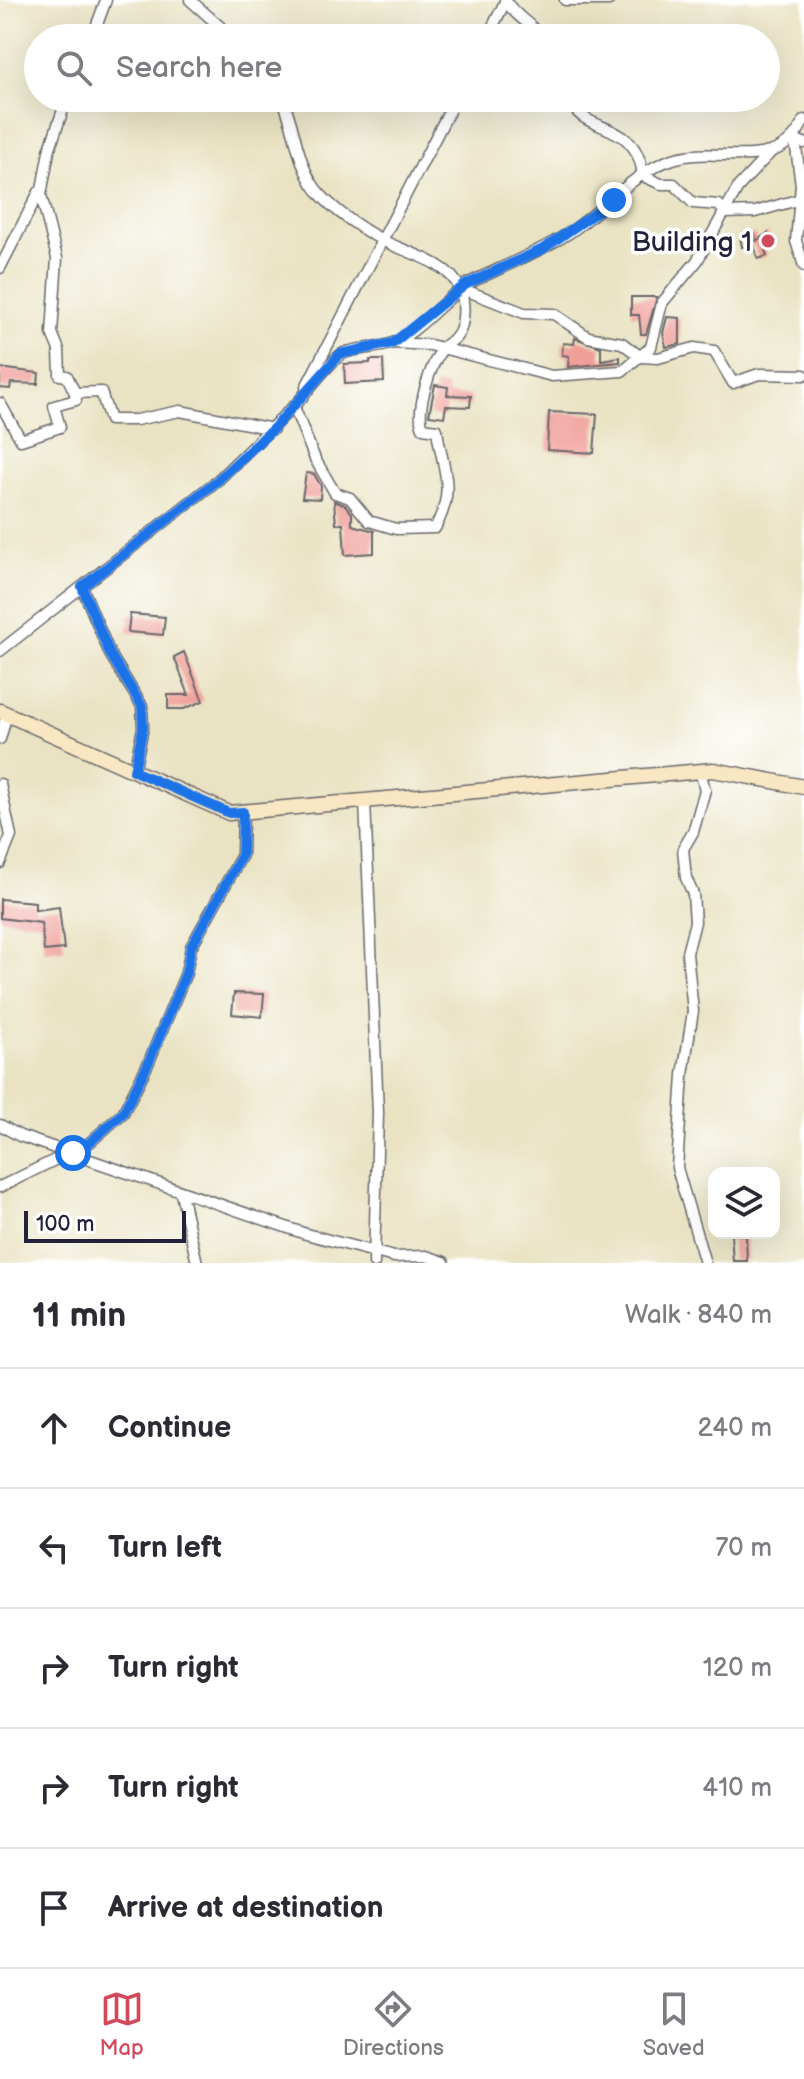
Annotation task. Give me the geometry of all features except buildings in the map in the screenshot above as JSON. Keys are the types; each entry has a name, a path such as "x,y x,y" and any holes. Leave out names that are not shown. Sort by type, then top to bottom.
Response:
{"main road":[{"path":"4,713 229,813 713,770 804,787"}],"street":[{"path":"97,24 106,0"},
{"path":"190,0 217,24"},
{"path":"494,24 507,0"},
{"path":"507,0 517,19 528,24"},
{"path":"565,0 609,0"},
{"path":"0,268 31,213 63,112"},
{"path":"287,112 315,189 330,204 383,241 419,256 451,276 460,288 463,315 458,335 443,348 423,394 419,420 423,428 437,430 447,464 447,487 435,528 396,529 369,521 350,498 335,493 315,459 294,407"},
{"path":"294,407 326,354 449,112"},
{"path":"577,112 607,127 635,147 641,155 643,176"},
{"path":"804,120 800,142 802,198 796,241 804,266"},
{"path":"393,343 460,288 571,232 643,176 676,158 770,153 800,142"},
{"path":"0,651 218,480 273,429 340,354 393,343 443,348 552,376 622,371 651,347 662,303 697,261 739,186 770,153"},
{"path":"643,176 661,184 674,184 693,203 719,205 725,213"},
{"path":"0,403 21,440 60,427 54,406 76,400 67,376 60,375 59,350 53,341 52,313 58,277 41,185"},
{"path":"725,213 755,212 802,198"},
{"path":"460,288 524,313 554,314 588,337 622,343 641,357 658,358 694,348 714,351 733,383 759,374 804,375"},
{"path":"75,393 101,392 110,420 180,411 273,429"},
{"path":"82,587 110,654 142,706 143,728 134,771"},
{"path":"0,739 4,713"},
{"path":"700,771 705,790 693,832 683,849 686,878 693,894 695,922 687,953 693,1011 683,1075 677,1168 705,1263"},
{"path":"0,784 11,836 0,863"},
{"path":"365,801 378,1113 374,1258"},
{"path":"0,1187 73,1153 123,1113 148,1064 186,973 191,947 242,855 243,812"},
{"path":"0,1125 181,1193 374,1258 426,1256 450,1263"},
{"path":"181,1193 197,1263"},
{"path":"410,1263 444,1262"}],"place":[{"name":"Building 1","path":"768,241"}],"route":[{"path":"73,1153 123,1113 148,1064 186,973 191,947 242,855 243,812 229,813 134,771 143,728 142,706 110,654 82,587 218,480 273,429 340,354 366,346 393,343 465,285 543,249 614,200"}]}
